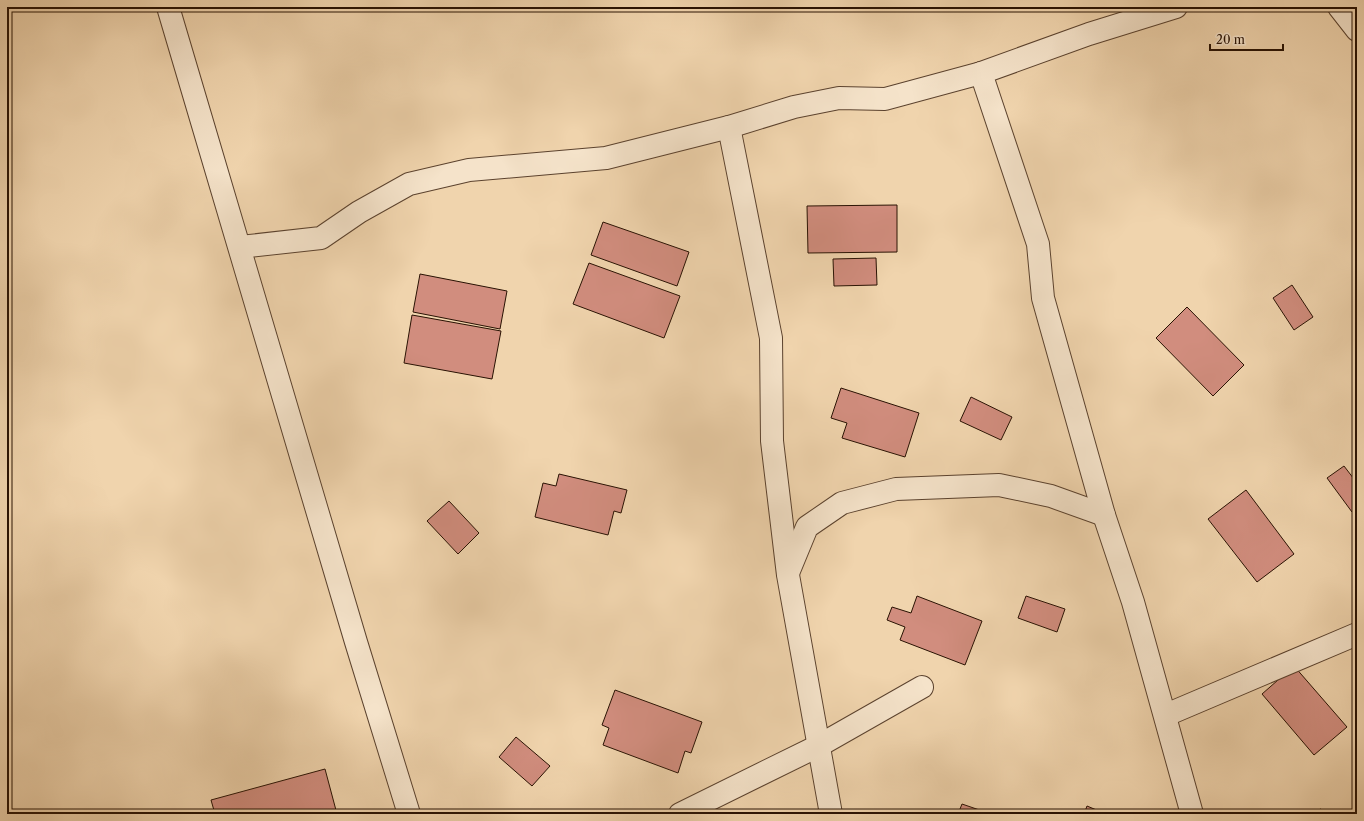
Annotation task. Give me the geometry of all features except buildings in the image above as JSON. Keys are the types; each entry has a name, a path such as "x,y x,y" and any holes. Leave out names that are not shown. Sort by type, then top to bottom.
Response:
{"street":[{"path":"168,7 354,635 409,814"},
{"path":"240,247 321,238 359,212 409,184 469,170 606,158 729,127 794,107 839,98 885,99 981,73 1089,34 1176,7"},
{"path":"1339,7 1357,30"},
{"path":"981,73 1038,244 1043,298 1104,515 1133,602 1166,715 1192,814"},
{"path":"729,127 771,338 772,441 788,575 820,745 831,814"},
{"path":"788,575 807,528 842,503 896,489 999,485 1051,496 1104,515"},
{"path":"1166,715 1357,634"},
{"path":"680,814 820,745 922,687"}]}
